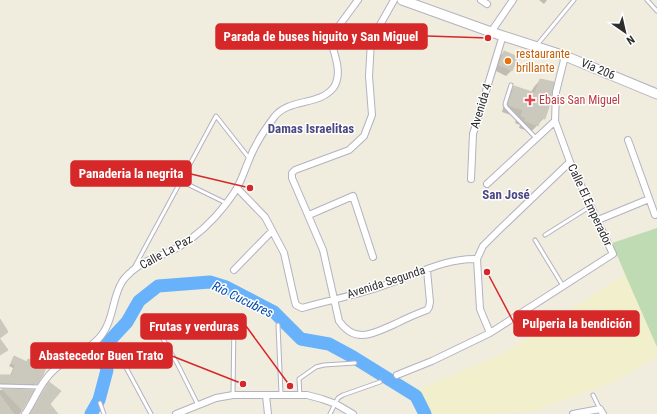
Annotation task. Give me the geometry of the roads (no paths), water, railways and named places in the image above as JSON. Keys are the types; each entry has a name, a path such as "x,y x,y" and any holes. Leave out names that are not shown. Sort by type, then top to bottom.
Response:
{"main road":[{"name":"Vía 206","path":"402,0 491,32 565,56 657,94"}],"street":[{"name":"Calle La Paz","path":"25,414 48,376 56,368 94,342 102,334 110,321 116,294 122,281 134,270 154,257 167,253 198,234 215,217 237,188 249,158 260,138 281,110 288,106 321,97 333,88 337,82 339,74 330,38 358,0"},
{"path":"394,0 371,41 369,76 372,115 364,136 349,150 295,170 292,173 292,178 323,250 339,321 345,328 359,335 372,334 427,310 430,302 427,270"},
{"path":"491,32 513,0"},
{"name":"Avenida 4","path":"471,179 473,134 503,35"},
{"name":"Calle El Emperador","path":"397,375 432,361 490,333 613,254 570,162 555,121 556,92 565,56"},
{"path":"486,184 555,121"},
{"path":"628,140 655,215"},
{"path":"490,333 480,309 477,259 483,246 570,162"},
{"path":"234,270 272,231 260,210 237,188"},
{"path":"309,215 353,196 373,257"},
{"path":"598,220 649,199"},
{"name":"Avenida Segunda","path":"272,231 284,253 296,305 302,308 385,285 427,270 440,263 477,259"},
{"path":"176,414 216,398 233,396 306,395 322,398 353,414"},
{"path":"266,396 268,414"},
{"path":"573,414 601,411"}],"lane":[{"path":"536,46 574,0"},
{"path":"647,0 657,11"},
{"path":"511,84 505,104 506,107 536,138"},
{"path":"134,270 216,116 249,158"},
{"path":"181,181 226,203"},
{"path":"545,235 591,206"},
{"path":"535,240 563,286"},
{"path":"233,396 234,318"},
{"path":"155,325 198,404"},
{"path":"278,325 281,396"},
{"path":"115,347 151,414"},
{"path":"300,396 299,379 316,367 355,363"},
{"path":"330,414 338,398 380,382"},
{"path":"0,386 41,387"},
{"path":"593,395 601,411"},
{"path":"100,403 104,414"}],"waterway":[{"name":"Río Cucubres","path":"91,414 99,400 107,370 100,351 127,322 139,301 158,286 210,282 226,287 274,312 301,339 329,344 353,357 416,396 425,414"}],"place":[{"name":"Parada de buses higuito y San Miguel","path":"488,38"},
{"name":"restaurante brillante","path":"508,61"},
{"name":"Ebais San Miguel","path":"530,100"},
{"name":"Panaderia la negrita","path":"250,188"},
{"name":"Pulperia la bendición","path":"487,272"},
{"name":"Abastecedor Buen Trato","path":"243,384"},
{"name":"Frutas y verduras","path":"290,386"}],"district":[{"name":"Damas Israelitas","path":"311,128"},
{"name":"San José","path":"506,194"}]}
